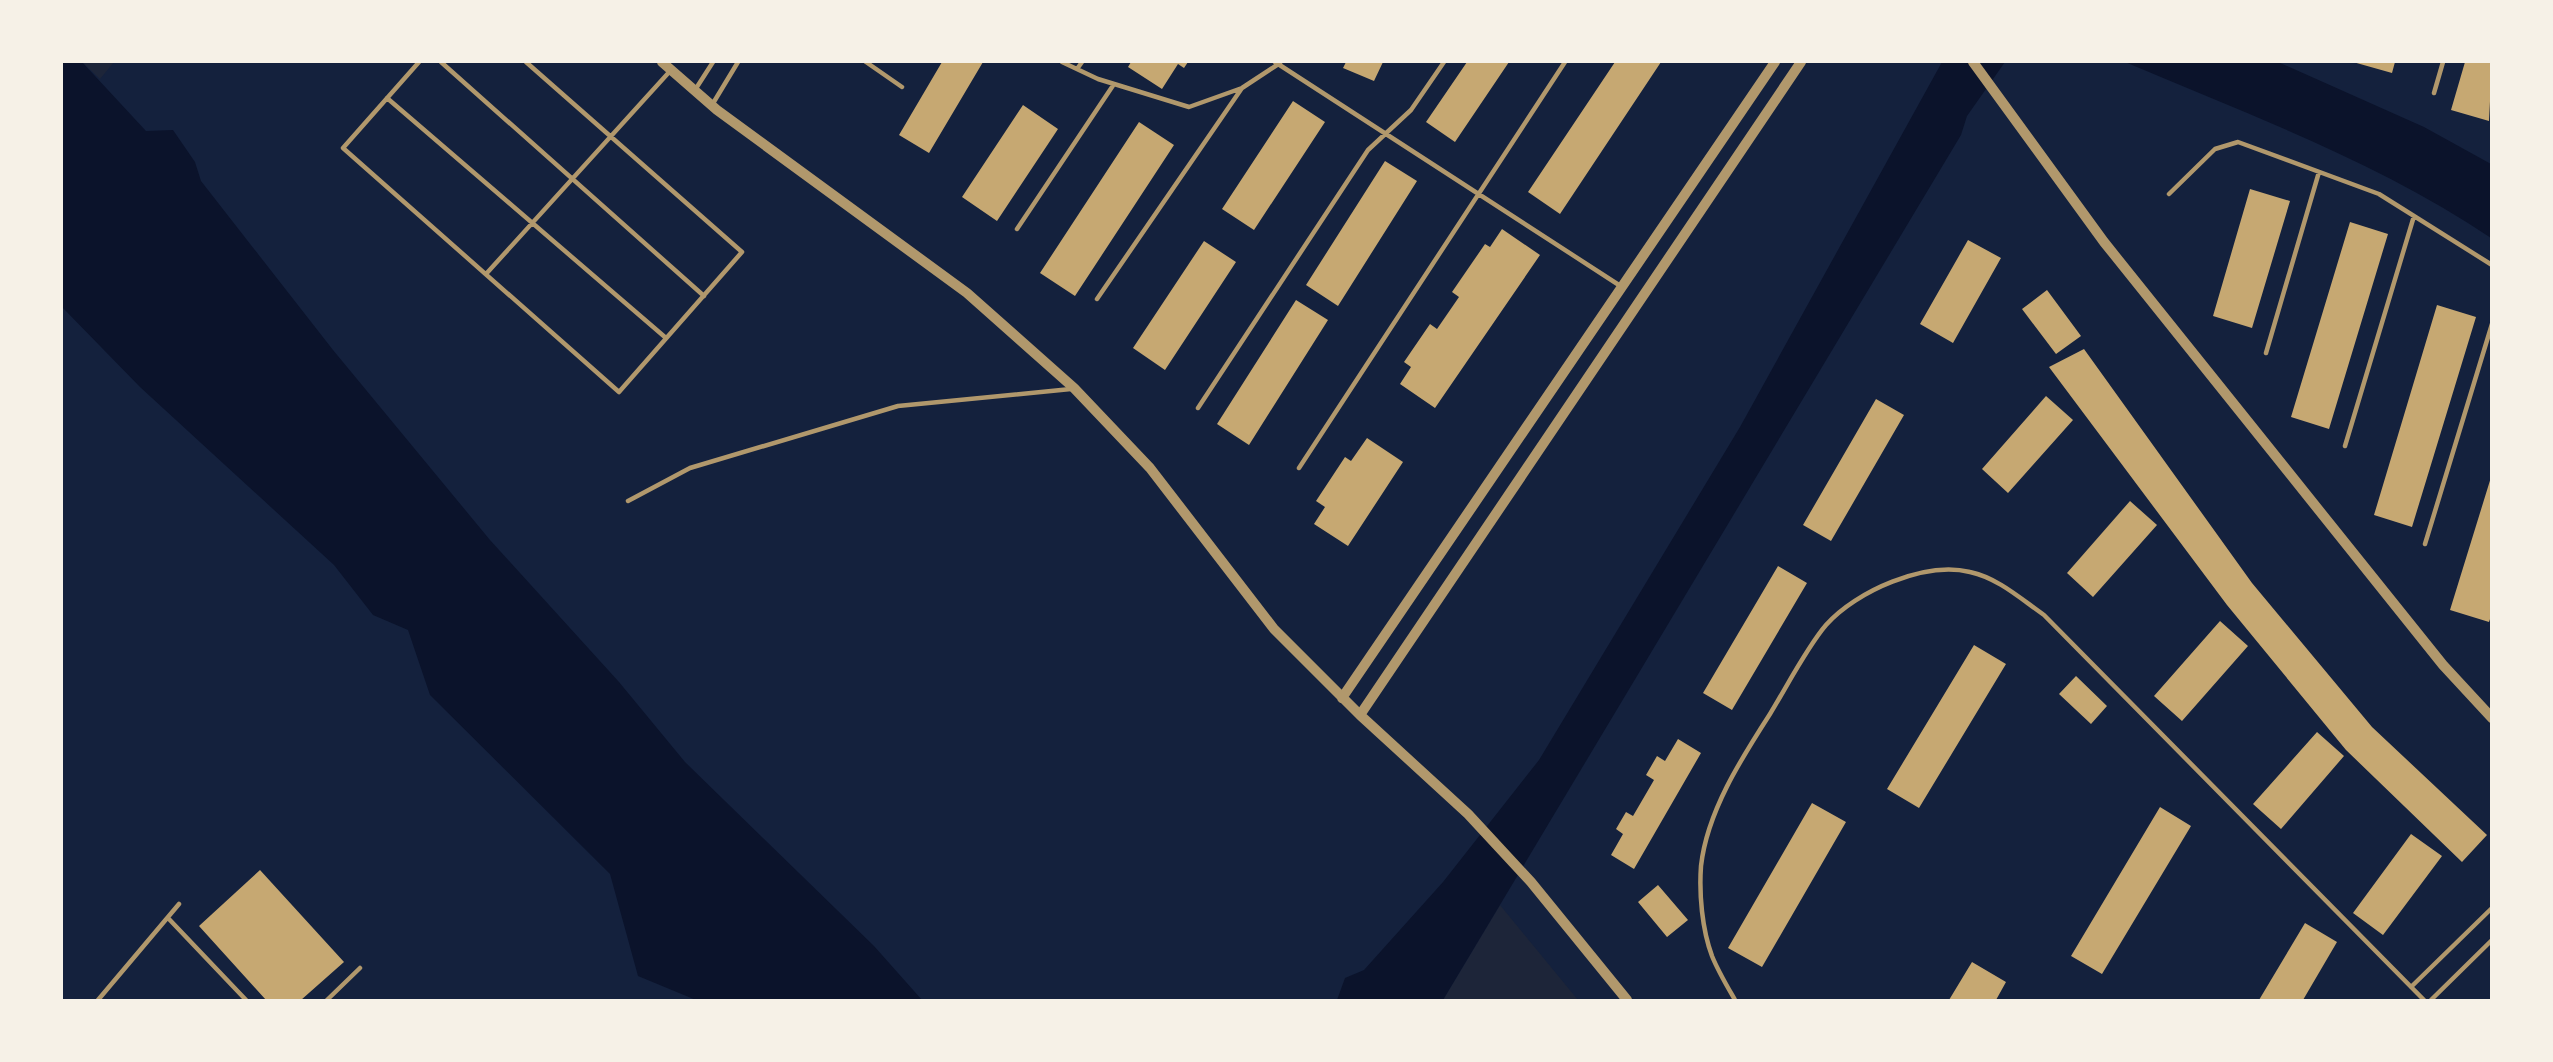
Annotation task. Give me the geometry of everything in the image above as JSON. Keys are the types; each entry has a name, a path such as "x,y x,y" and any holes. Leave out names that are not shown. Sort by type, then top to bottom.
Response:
{"street":[{"path":"662,62 712,105 967,293 1074,388 1150,468 1274,629 1359,715 1468,814 1531,882 1627,1000"},
{"path":"1342,698 1775,62"},
{"path":"1359,715 1802,62"},
{"path":"1973,62 2112,251 2442,665 2492,718"}],"lane":[{"path":"419,62 343,148 619,392 742,252 526,62"},
{"path":"441,62 704,296"},
{"path":"695,90 713,62"},
{"path":"712,105 738,62"},
{"path":"866,62 903,87"},
{"path":"1062,62 1114,84 1190,107 1242,88 1278,62 1622,287"},
{"path":"1077,69 1082,62"},
{"path":"1198,408 1368,150 1411,110 1444,62"},
{"path":"1299,468 1565,62"},
{"path":"2434,93 2443,62"},
{"path":"486,274 671,70"},
{"path":"1017,229 1114,84"},
{"path":"1098,299 1242,88"},
{"path":"387,98 666,338"},
{"path":"2169,194 2215,149 2238,142 2379,194 2492,265"},
{"path":"2266,353 2319,172"},
{"path":"2345,446 2414,216"},
{"path":"2425,544 2492,324"},
{"path":"628,501 690,468 898,406 1074,388"},
{"path":"1735,1000 1712,955 1702,907 1701,865 1716,814 1743,755 1826,625 1857,599 1897,580 1936,570 1970,572 2000,584 2044,615 2424,1000"},
{"path":"98,1000 179,904"},
{"path":"2411,987 2492,908"},
{"path":"168,918 246,1000"},
{"path":"2431,1000 2492,940"},
{"path":"327,1000 360,968"}],"shaded area":[{"path":"62,62 82,62 146,131 173,130 195,162 201,181 333,350 490,540 619,682 685,762 874,946 922,1000 696,1000 638,976 610,874 430,695 408,630 373,615 334,565 140,387 62,307"},
{"path":"82,62 114,62 100,79"},
{"path":"1942,62 2005,62 1967,116 1961,135 1443,1000 1337,1000 1345,978 1364,970 1443,882 1539,760 1740,427"},
{"path":"2125,62 2278,62 2424,127 2491,164 2491,238 2404,186 2359,163"},
{"path":"1500,905 1578,1000 1443,1000"}],"building":[{"path":"942,62 983,62 929,153 899,135"},
{"path":"1131,62 1188,62 1184,68 1178,64 1162,89 1128,67"},
{"path":"1346,62 1383,62 1374,81 1343,68"},
{"path":"1467,62 1509,62 1455,142 1426,122"},
{"path":"1615,62 1661,62 1560,214 1528,192"},
{"path":"2353,62 2395,62 2392,73"},
{"path":"2465,62 2492,62 2489,121 2451,110"},
{"path":"1293,101 1325,122 1254,230 1222,209"},
{"path":"1023,105 1058,129 997,221 962,197"},
{"path":"1139,122 1174,145 1075,296 1040,273"},
{"path":"1385,161 1417,181 1338,306 1306,285"},
{"path":"2250,189 2290,201 2252,328 2213,316"},
{"path":"2350,222 2388,234 2329,429 2291,417"},
{"path":"1502,229 1540,255 1435,408 1400,384 1411,367 1404,362 1430,324 1437,329 1459,297 1452,292 1485,244 1490,247"},
{"path":"1968,240 2001,258 1953,343 1920,324"},
{"path":"1204,241 1236,262 1165,370 1133,348"},
{"path":"2047,290 2081,336 2056,354 2022,309"},
{"path":"1296,300 1328,320 1249,445 1217,424"},
{"path":"2437,305 2476,317 2412,527 2374,515"},
{"path":"2084,349 2252,583 2372,727 2487,835 2462,862 2346,750 2227,605 2049,367"},
{"path":"2046,396 2073,420 2008,493 1982,469"},
{"path":"1876,399 1904,415 1831,541 1803,525"},
{"path":"1367,438 1403,462 1348,546 1314,524 1325,507 1316,501 1345,457 1351,461"},
{"path":"2492,474 2492,613 2489,622 2450,610"},
{"path":"2130,501 2157,525 2093,597 2067,573"},
{"path":"1778,566 1807,583 1732,710 1703,693"},
{"path":"2220,621 2248,646 2182,721 2154,696"},
{"path":"1974,645 2006,664 1919,808 1887,789"},
{"path":"2076,676 2107,706 2091,724 2059,694"},
{"path":"2317,732 2344,756 2281,829 2253,804"},
{"path":"1678,739 1701,753 1634,869 1611,855 1623,834 1616,829 1626,812 1633,816 1654,780 1646,775 1657,756 1665,761"},
{"path":"1812,803 1846,822 1762,967 1728,948"},
{"path":"2160,807 2191,826 2102,974 2071,956"},
{"path":"2411,834 2442,856 2383,935 2353,913"},
{"path":"260,870 344,962 301,1000 266,1000 199,926"},
{"path":"1658,885 1688,920 1667,937 1638,902"},
{"path":"2305,923 2337,942 2303,1000 2259,1000"},
{"path":"1972,962 2006,982 1996,1000 1949,1000"}]}
